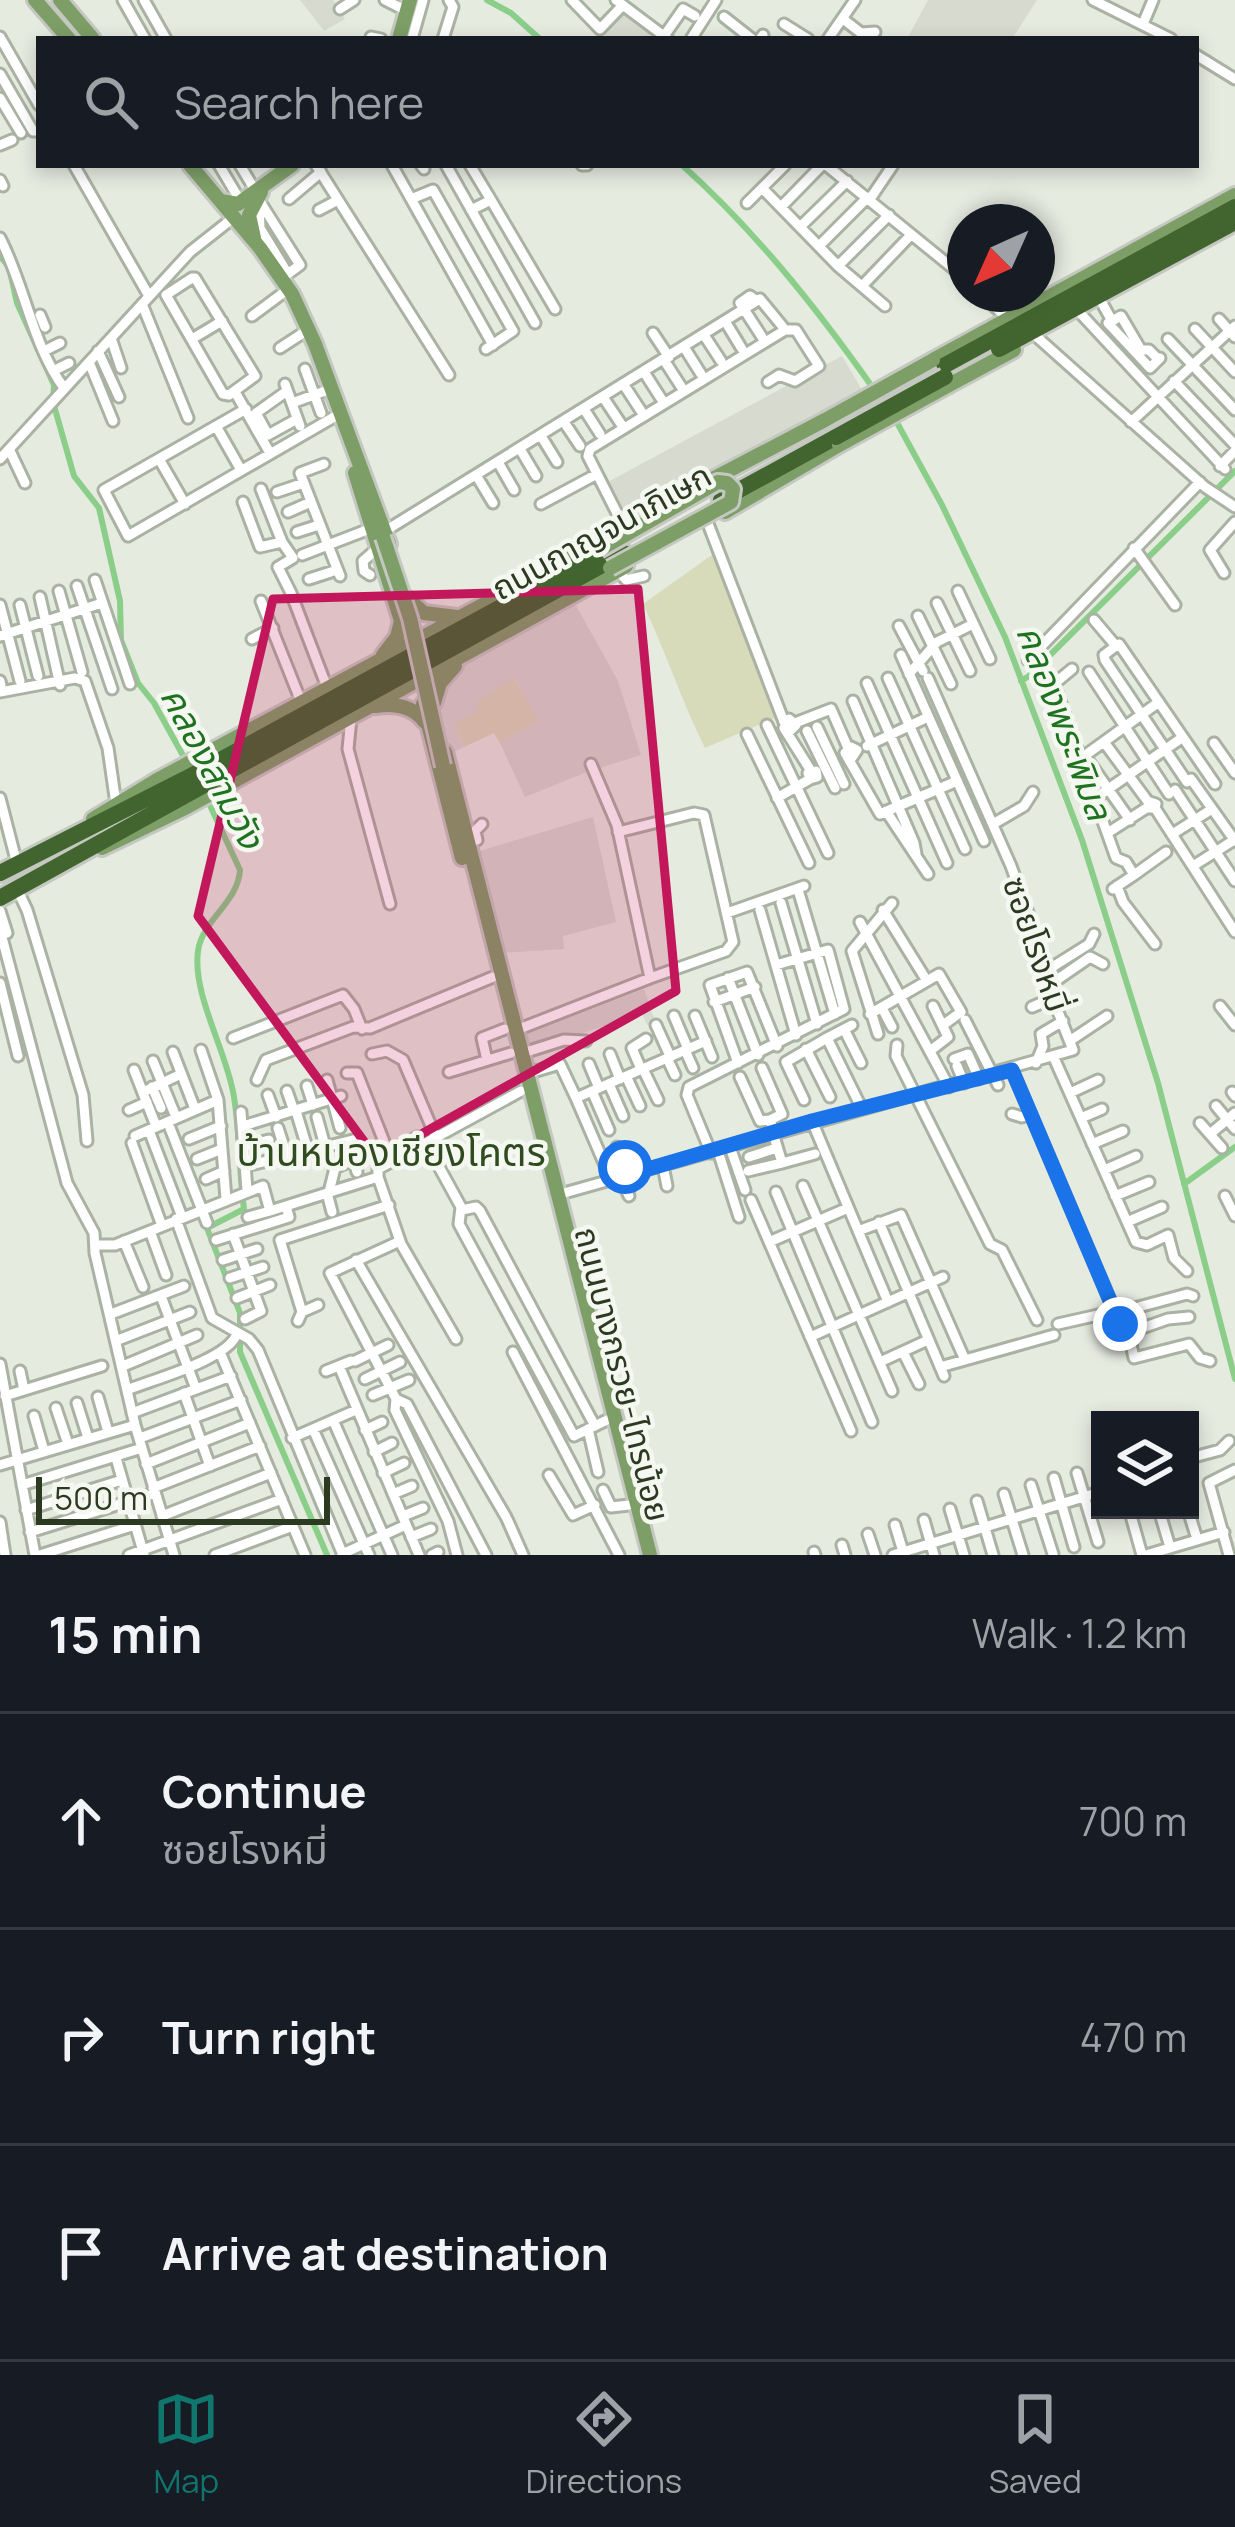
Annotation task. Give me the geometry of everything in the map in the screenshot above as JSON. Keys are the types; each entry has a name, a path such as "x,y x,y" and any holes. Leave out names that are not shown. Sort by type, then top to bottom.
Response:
{"highway":[{"name":"ถนนกาญจนาภิเษก","path":"1055,304 1235,207"},
{"name":"ถนนกาญจนาภิเษก","path":"8,894 92,851 199,779 942,373 1235,226"},
{"path":"1138,284 1204,239"},
{"path":"1055,304 1112,263"},
{"name":"ถนนกาญจนาภิเษก","path":"942,373 1042,312"},
{"name":"ถนนกาญจนาภิเษก","path":"0,873 80,829 199,779"}],"main road":[{"path":"47,0 77,36"},
{"path":"400,36 408,6"},
{"path":"182,168 262,245"},
{"path":"192,168 228,222 284,282 328,415 358,472 380,529 469,850"},
{"path":"221,201 232,206 260,194 289,168"},
{"path":"260,194 249,220 308,327 408,599 412,623 401,621"},
{"path":"1235,195 1008,319 918,360 908,371 910,390 919,398 939,397 1235,226"},
{"path":"942,373 990,328"},
{"path":"942,373 1007,354"},
{"path":"499,598 766,451 827,412 840,410 853,418 856,432 847,448 614,569"},
{"path":"766,451 832,433"},
{"path":"792,474 832,433"},
{"path":"80,829 116,800 199,779 329,730 730,502 733,489 718,482 598,550 462,617 302,704 199,779"},
{"path":"376,664 397,637 401,621 380,529"},
{"path":"408,599 424,613 462,617"},
{"path":"434,704 444,677 472,650"},
{"path":"423,691 434,704 469,850 427,725 423,691"},
{"path":"370,707 402,706 418,713 427,725"},
{"name":"ถนนบางกรวย-ไทรน้อย","path":"469,850 493,977 510,1030"},
{"name":"ถนนบางกรวย-ไทรน้อย","path":"469,850 596,1425 616,1440 629,1505 646,1555"},
{"name":"ถนนบางกรวย-ไทรน้อย","path":"516,1053 557,1195 646,1555"}],"street":[{"path":"123,0 143,35 156,22"},
{"path":"144,0 164,36"},
{"path":"340,9 354,0"},
{"path":"386,0 408,6"},
{"path":"413,36 423,0"},
{"path":"572,0 600,29 620,3 663,36"},
{"path":"584,11 595,0"},
{"path":"693,36 717,0 727,0"},
{"path":"830,36 853,4 838,0"},
{"path":"1093,0 1165,36"},
{"path":"1143,24 1153,0"},
{"path":"441,36 450,1"},
{"path":"667,36 683,9 695,16"},
{"path":"724,16 755,36"},
{"path":"843,19 861,32 875,32"},
{"path":"781,24 799,36"},
{"path":"0,38 36,100"},
{"path":"1199,57 1235,79"},
{"path":"0,74 36,131"},
{"path":"0,98 7,140"},
{"path":"76,168 146,300 188,418"},
{"path":"221,168 241,202"},
{"path":"241,168 300,265 252,316"},
{"path":"289,199 319,168 449,375"},
{"path":"394,168 411,199 469,301 489,347 513,331 433,190 411,199"},
{"path":"448,168 535,323"},
{"path":"472,168 555,310"},
{"path":"747,203 781,168"},
{"path":"781,207 821,168"},
{"path":"828,168 947,263"},
{"path":"820,245 869,198 891,168"},
{"path":"801,226 847,181"},
{"path":"762,188 885,307"},
{"path":"319,210 338,200"},
{"path":"471,210 491,200"},
{"path":"838,266 889,215"},
{"path":"0,459 190,252 228,222"},
{"path":"262,245 282,236"},
{"path":"0,238 43,324 44,351 61,392"},
{"path":"862,286 908,238"},
{"path":"510,278 530,267"},
{"path":"191,278 254,376 235,392 223,394 192,339 166,295 191,278"},
{"path":"469,301 490,289"},
{"path":"302,555 380,529 520,449 774,290"},
{"path":"758,300 783,327"},
{"path":"1104,302 1114,319 1121,316 1141,350 1150,350 1159,358"},
{"path":"744,310 762,338"},
{"path":"1000,312 1008,319"},
{"path":"1078,315 1220,468 1235,448 1174,381"},
{"path":"1131,422 1210,346 1233,331 1219,319"},
{"path":"192,339 222,321"},
{"path":"724,322 742,349"},
{"path":"625,529 588,456 590,449 785,330 796,329 818,367 792,382 779,375 767,382"},
{"path":"1196,329 1235,372"},
{"path":"280,348 303,333"},
{"path":"652,333 682,388"},
{"path":"704,334 721,361"},
{"path":"144,343 156,335"},
{"path":"1037,337 1203,485 1235,507"},
{"path":"111,338 121,368"},
{"path":"1168,339 1235,410"},
{"path":"44,351 60,343"},
{"path":"684,346 701,374"},
{"path":"93,358 118,397"},
{"path":"93,358 113,415"},
{"path":"53,371 70,363"},
{"path":"304,368 320,393"},
{"path":"644,372 662,400"},
{"path":"624,385 641,411"},
{"path":"235,392 270,453"},
{"path":"295,423 267,433 256,411 288,393 320,393"},
{"path":"288,393 295,423"},
{"path":"603,397 621,424"},
{"path":"272,400 295,423"},
{"path":"246,409 103,494 128,536 328,415"},
{"path":"584,410 599,434"},
{"path":"564,422 580,446"},
{"path":"216,426 241,470"},
{"path":"541,436 557,461"},
{"path":"9,449 25,483"},
{"path":"520,449 536,476"},
{"path":"159,459 184,504"},
{"path":"498,462 514,490"},
{"path":"277,492 300,474 324,464"},
{"path":"300,474 338,573 309,579"},
{"path":"542,504 597,474"},
{"path":"476,475 493,503"},
{"path":"1028,660 1141,556 1203,485"},
{"path":"261,489 292,559 278,566 281,580 291,593 328,690"},
{"path":"243,502 260,547 282,542"},
{"path":"288,512 311,502"},
{"path":"707,521 789,724 880,814 957,781"},
{"path":"1224,573 1212,556 1215,542 1235,522"},
{"path":"297,532 319,525"},
{"path":"370,575 363,561 380,529"},
{"path":"1141,556 1175,605"},
{"path":"614,569 626,580 644,576"},
{"path":"95,580 130,684"},
{"path":"266,585 281,580"},
{"path":"77,586 112,689"},
{"path":"59,591 82,672"},
{"path":"958,592 990,658"},
{"path":"40,597 62,683"},
{"path":"261,601 302,704"},
{"path":"4,635 102,603"},
{"path":"937,603 970,671"},
{"path":"0,605 4,635 20,681"},
{"path":"20,605 38,676"},
{"path":"918,616 951,683"},
{"path":"1094,620 1121,642 1215,784"},
{"path":"909,674 923,670 932,646 973,624"},
{"name":"ซอยโรงหมี่","path":"557,1195 665,1174 812,1121 979,1079 996,1080 1036,1063 1056,1061 1073,1050 993,824 899,626"},
{"path":"251,638 273,628"},
{"path":"1121,642 1103,657 1164,749 1235,840 1193,866"},
{"path":"901,655 984,841"},
{"path":"271,668 286,662"},
{"path":"1072,670 1054,684 1117,858 1134,875"},
{"path":"1088,673 1235,883 1213,898"},
{"path":"1104,695 1142,676"},
{"path":"888,678 965,849"},
{"path":"0,689 62,683 85,688 116,800"},
{"path":"866,683 947,863"},
{"path":"853,701 916,854"},
{"path":"1083,757 1159,702"},
{"path":"789,724 831,709 832,766 823,792"},
{"path":"777,797 928,717"},
{"path":"351,718 348,749 390,904"},
{"path":"767,724 828,853"},
{"path":"812,729 840,786"},
{"path":"329,730 348,749"},
{"path":"747,734 809,863"},
{"path":"1094,799 1183,737"},
{"path":"1104,742 1174,833 1235,932"},
{"path":"1214,742 1235,773"},
{"path":"1083,757 1130,820"},
{"path":"591,764 618,832 650,978"},
{"path":"1108,832 1205,769"},
{"path":"993,824 1024,806 1033,792"},
{"path":"0,798 17,864"},
{"path":"1174,833 1212,808"},
{"path":"886,811 928,874"},
{"path":"487,1064 482,1038 732,946 701,813 618,832"},
{"path":"469,850 482,824"},
{"path":"469,850 485,838 490,844"},
{"path":"1155,944 1115,888 1166,852"},
{"path":"727,913 801,890 835,1014 689,1087 687,1095 716,1153 739,1217"},
{"path":"8,894 27,910 77,1074 87,1141"},
{"path":"781,903 817,1024"},
{"path":"878,1034 852,953 863,926 888,906 927,981"},
{"path":"760,910 796,1035"},
{"path":"0,911 71,1177 95,1242 134,1419 174,1555"},
{"path":"1029,920 1041,911"},
{"path":"863,926 949,1087"},
{"path":"0,930 67,1183 85,1215"},
{"path":"1046,971 1089,944 1094,934"},
{"path":"776,965 817,952"},
{"path":"1032,1007 1090,957 1103,964"},
{"path":"738,1064 709,987 728,978 747,972 777,1046"},
{"path":"870,1014 942,976 961,1012 943,1025"},
{"path":"257,1080 266,1060 353,1027 362,1029 493,977"},
{"path":"728,978 758,1055"},
{"path":"0,983 18,1055"},
{"path":"714,1002 755,987"},
{"path":"233,1038 343,995 362,1029"},
{"path":"930,1051 948,1039 933,1006"},
{"path":"1220,1006 1235,1025"},
{"path":"882,1008 892,1027"},
{"path":"674,1016 693,1068"},
{"path":"695,1016 712,1057"},
{"path":"1071,1040 1107,1016"},
{"path":"965,1019 996,1080"},
{"path":"1036,1063 1043,1046 1041,1034 1063,1021"},
{"path":"656,1025 675,1075"},
{"path":"805,1100 786,1062 848,1027 861,1063"},
{"path":"827,1038 862,1108"},
{"path":"646,1039 632,1048 656,1096 667,1085"},
{"path":"449,1072 564,1040 586,1041"},
{"path":"576,1098 706,1041"},
{"path":"897,1045 896,1056 989,1244 1002,1250 1037,1320"},
{"path":"806,1049 830,1097"},
{"path":"201,1050 218,1100 226,1199"},
{"path":"372,1054 387,1051 403,1060 430,1140 462,1210 459,1224 574,1436"},
{"path":"173,1052 195,1109"},
{"path":"609,1130 610,1054"},
{"path":"964,1083 956,1063 968,1054 979,1079"},
{"path":"153,1061 153,1130 173,1221"},
{"path":"1056,1061 1141,1246 1168,1235 1174,1258 1187,1271"},
{"path":"525,1074 560,1064 607,1170"},
{"path":"590,1064 640,1106"},
{"path":"740,1077 760,1121 770,1120 782,1114 762,1068"},
{"path":"411,1071 430,1140"},
{"path":"347,1073 357,1073 392,1162"},
{"path":"1013,1073 1135,1358 1189,1344 1200,1358 1210,1361"},
{"path":"122,1086 136,1074 173,1123 207,1223"},
{"path":"129,1110 182,1074"},
{"path":"327,1080 337,1098 340,1128"},
{"path":"1070,1093 1098,1080"},
{"path":"609,1084 623,1116"},
{"path":"307,1086 325,1146"},
{"path":"151,1091 161,1108"},
{"path":"287,1091 308,1151"},
{"path":"456,1339 400,1241 377,1170 521,1091"},
{"path":"268,1095 287,1156"},
{"path":"243,1126 277,1122 295,1111 315,1111 337,1098"},
{"path":"218,1100 133,1140 143,1175 173,1221 216,1322 243,1337 294,1437 343,1554 366,1549 423,1508"},
{"path":"1216,1106 1231,1116 1235,1129"},
{"path":"1081,1118 1102,1109"},
{"path":"241,1112 246,1166 243,1192"},
{"path":"1012,1114 1022,1118 1031,1114"},
{"path":"1210,1134 1231,1116"},
{"path":"770,1120 782,1162"},
{"path":"812,1121 888,1302"},
{"path":"1200,1123 1222,1148"},
{"path":"189,1139 220,1126"},
{"path":"1092,1144 1123,1131"},
{"path":"749,1157 775,1138"},
{"path":"245,1146 269,1140"},
{"path":"797,1143 800,1157"},
{"path":"246,1166 325,1146 354,1150"},
{"path":"617,1147 625,1167 624,1183"},
{"path":"197,1159 222,1149"},
{"path":"354,1150 357,1172"},
{"path":"328,1190 335,1168 354,1150"},
{"path":"731,1150 850,1431"},
{"path":"748,1171 815,1154"},
{"path":"1103,1170 1136,1156"},
{"path":"143,1175 186,1169"},
{"path":"206,1179 224,1171"},
{"path":"325,1171 332,1212"},
{"path":"216,1240 328,1190 378,1177"},
{"path":"119,1242 279,1180"},
{"path":"1115,1196 1149,1182"},
{"path":"262,1186 275,1236"},
{"path":"803,1186 892,1391"},
{"path":"776,1192 872,1422"},
{"path":"1225,1196 1235,1216"},
{"path":"319,1305 300,1317 280,1240 388,1204"},
{"path":"1127,1222 1162,1207"},
{"path":"769,1242 848,1208"},
{"path":"462,1210 480,1210 596,1425 598,1472"},
{"path":"976,1217 991,1210"},
{"path":"287,1212 292,1231"},
{"path":"858,1231 901,1215 937,1279 965,1360"},
{"path":"95,1242 119,1242 173,1221"},
{"path":"223,1260 257,1245 251,1222"},
{"path":"879,1222 942,1372 1056,1329 1193,1296"},
{"path":"150,1232 166,1275"},
{"path":"233,1234 260,1311"},
{"path":"331,1270 400,1241"},
{"path":"119,1242 143,1287"},
{"path":"325,1256 396,1399 394,1410 448,1521 457,1555"},
{"path":"359,1259 523,1555"},
{"path":"122,1270 134,1265"},
{"path":"230,1278 263,1267"},
{"path":"811,1336 937,1279"},
{"path":"237,1298 270,1285"},
{"path":"111,1314 184,1286"},
{"path":"500,1299 522,1290"},
{"path":"161,1295 196,1389"},
{"path":"245,1319 275,1304"},
{"path":"118,1340 190,1312"},
{"path":"1128,1333 1189,1317"},
{"path":"123,1366 216,1322"},
{"path":"128,1390 220,1352 243,1337"},
{"path":"880,1362 928,1340"},
{"path":"326,1371 388,1345"},
{"path":"220,1352 305,1555"},
{"path":"513,1352 619,1555"},
{"path":"903,1352 919,1384"},
{"path":"538,1369 558,1357"},
{"path":"365,1378 400,1362"},
{"path":"0,1364 5,1421 34,1546"},
{"path":"3,1396 102,1366"},
{"path":"338,1366 419,1555"},
{"path":"20,1371 24,1390"},
{"path":"0,1465 108,1432 231,1376"},
{"path":"294,1437 409,1380"},
{"path":"184,1394 210,1466"},
{"path":"98,1397 108,1432"},
{"path":"396,1399 407,1404 486,1555"},
{"path":"22,1485 116,1458 241,1400"},
{"path":"77,1403 88,1438"},
{"path":"56,1408 68,1444"},
{"path":"34,1416 44,1451"},
{"path":"333,1420 392,1555"},
{"path":"364,1430 382,1422"},
{"path":"146,1464 250,1423"},
{"path":"562,1443 596,1425"},
{"path":"314,1429 366,1549"},
{"path":"1199,1456 1220,1450 1229,1441"},
{"path":"374,1452 392,1444"},
{"path":"34,1546 260,1446"},
{"path":"116,1458 144,1553"},
{"path":"383,1473 404,1463"},
{"path":"1231,1554 1209,1483 1235,1470"},
{"path":"162,1516 271,1473"},
{"path":"1077,1474 1098,1542"},
{"path":"549,1475 572,1515 595,1505"},
{"path":"1054,1478 1074,1547"},
{"path":"26,1510 122,1480"},
{"path":"1031,1485 1053,1555"},
{"path":"393,1494 412,1486"},
{"path":"603,1490 611,1508 629,1505"},
{"path":"1004,1494 1023,1555"},
{"path":"896,1526 900,1554 932,1549 958,1535 1091,1494"},
{"path":"129,1555 282,1499"},
{"path":"977,1501 993,1555"},
{"path":"950,1509 964,1555"},
{"path":"448,1521 467,1513"},
{"path":"1133,1519 1144,1555 1197,1539 1235,1520"},
{"path":"1162,1519 1170,1547"},
{"path":"1191,1519 1197,1539"},
{"path":"924,1520 932,1549"},
{"path":"0,1522 3,1551 135,1525"},
{"path":"214,1555 293,1526"},
{"path":"411,1538 431,1529"},
{"path":"868,1534 875,1555"}],"highlighted area":[{"path":"638,589 676,991 377,1159 198,916 273,599"}],"shaded area":[{"path":"300,0 333,0 345,19 324,31"},
{"path":"928,0 1037,0 1014,36 909,36"},
{"path":"624,6 663,36 606,36 599,30"},
{"path":"842,356 862,390 624,523 604,484"},
{"path":"573,600 618,681 641,755 525,797 500,743 538,721 515,679 477,702 480,711 454,724 464,747 448,755 436,706 453,670 470,656 496,646"},
{"path":"593,817 616,922 563,936 564,949 499,953 473,853"},
{"path":"644,989 655,1021 647,1025 642,1014 523,1052 519,1037"}],"green space":[{"path":"716,552 777,717 705,748 643,604"},
{"path":"514,678 539,721 500,743 494,733 464,747 454,724 479,711 477,702"}],"waterway":[{"name":"คลองพระพิมล","path":"487,0 537,36"},
{"name":"คลองพระพิมล","path":"685,168 792,280 887,408"},
{"name":"คลองสามวัง","path":"0,256 9,267 17,303 54,385 53,402 74,476 99,508 120,601 121,640 138,683 186,761"},
{"name":"คลองพระพิมล","path":"895,419 1005,637 1082,840 1158,1083 1235,1379"},
{"path":"1021,681 1235,471"},
{"name":"คลองสามวัง","path":"207,799 240,870 233,892 201,940 198,968 234,1097 244,1209 207,1228 240,1313 240,1352 327,1555"},
{"path":"1184,1184 1235,1147"}],"district":[{"name":"บ้านหนองเชียงโคตร","path":"391,1151"}],"route":[{"path":"625,1167 624,1176 1012,1070 1120,1324"}]}
